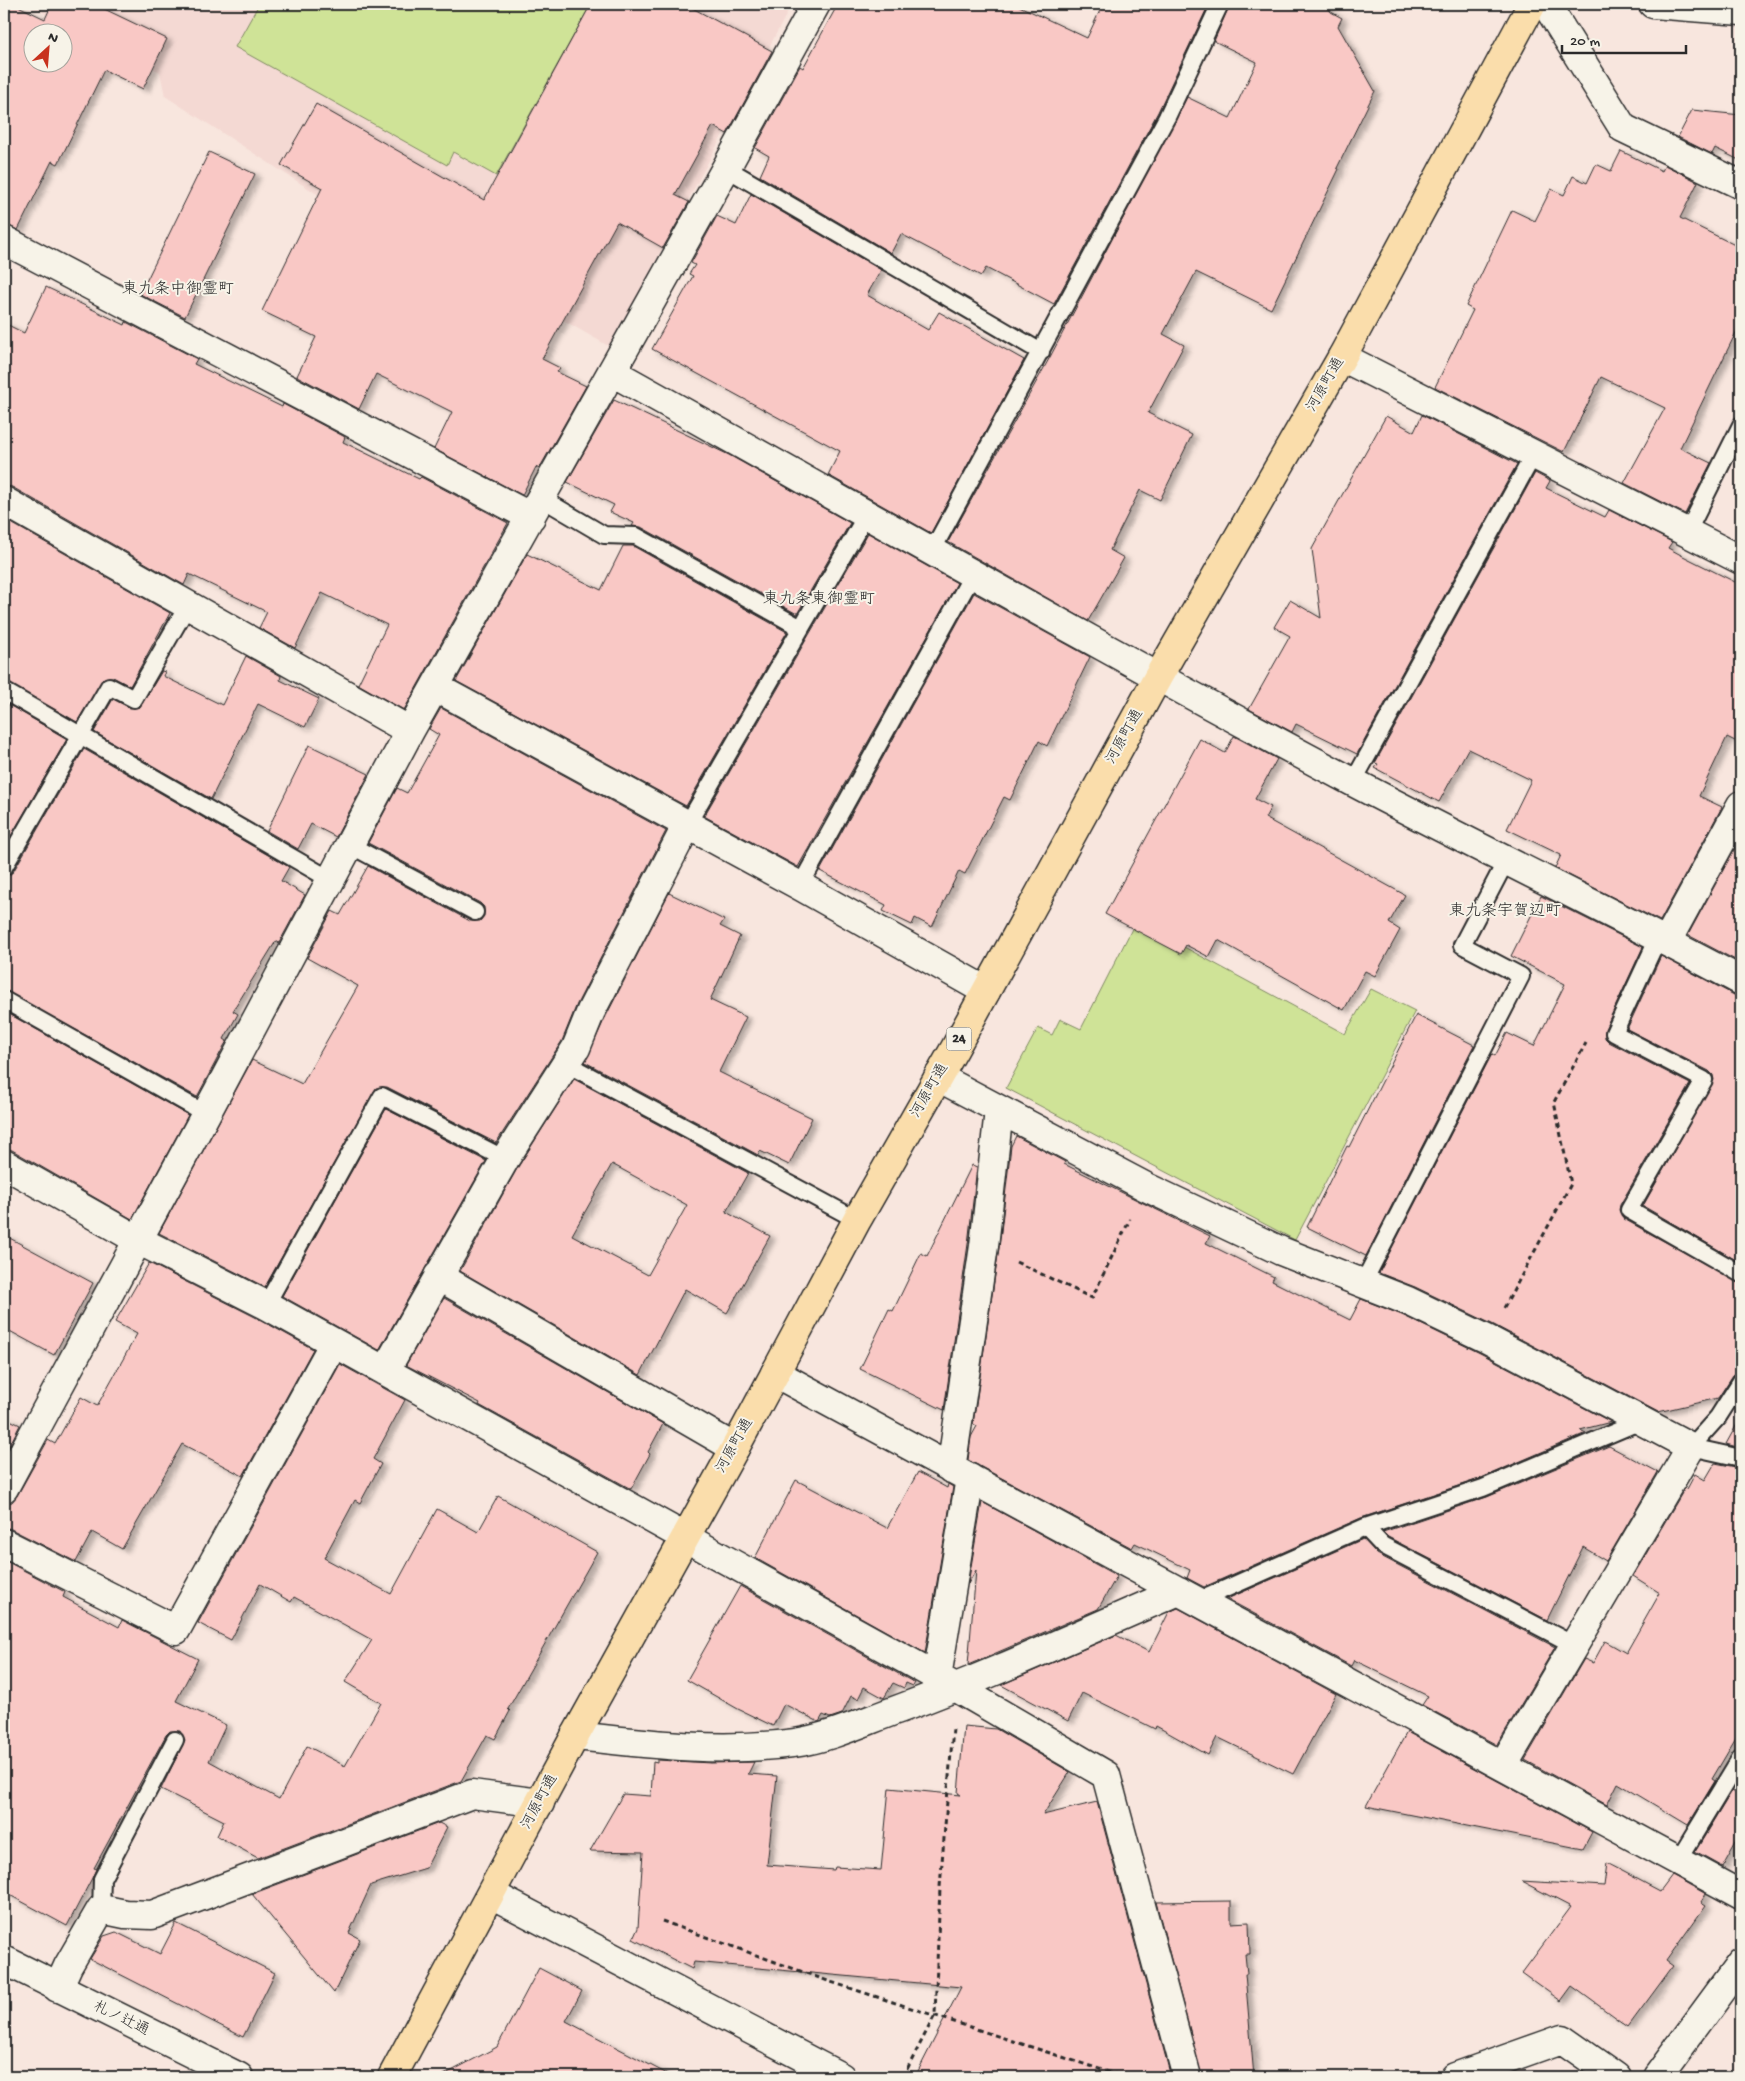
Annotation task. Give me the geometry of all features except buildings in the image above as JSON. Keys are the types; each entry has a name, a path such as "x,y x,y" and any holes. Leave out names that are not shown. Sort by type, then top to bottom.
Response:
{"highway":[{"name":"河原町通","path":"392,2077 575,1736 735,1448 857,1220 986,991 1158,678 1342,357 1532,4"}],"street":[{"path":"4,1488 434,687 536,508 816,4"},
{"path":"1546,4 1623,128 1741,185"},
{"path":"1653,4 1741,12"},
{"path":"4,240 536,508"},
{"path":"1342,357 1741,560"},
{"path":"612,372 1158,678 1353,782 1663,939 1741,981"},
{"path":"4,501 410,731"},
{"path":"434,687 800,886 986,991"},
{"path":"1663,939 1741,805"},
{"path":"385,1370 505,1159 576,1048 591,1011 687,825"},
{"path":"938,1077 1146,1187 1281,1251 1408,1301 1486,1339 1691,1447 1503,1766"},
{"path":"947,1682 960,1474 999,1110"},
{"path":"4,1164 138,1240 266,1305 385,1370 947,1682 1106,1775 1188,2077"},
{"path":"438,1276 735,1448"},
{"path":"4,1543 176,1630 334,1343"},
{"path":"775,1373 1741,1895"},
{"path":"575,1736 638,1743 723,1748 796,1742 837,1731 947,1682 1188,1596"},
{"path":"58,1988 68,1966 101,1908 125,1914 152,1915 472,1794 540,1803"},
{"path":"491,1894 841,2077"},
{"name":"札ノ辻通","path":"4,1960 240,2077"},
{"path":"1656,2077 1741,1963"},
{"path":"1455,2077 1562,2038 1616,2077"}],"lane":[{"path":"932,551 1167,117 1220,4"},
{"path":"726,168 1041,352"},
{"path":"1687,532 1741,425"},
{"path":"1353,782 1534,454"},
{"path":"536,508 604,535 636,536 801,628"},
{"path":"687,825 867,514"},
{"path":"800,886 973,574"},
{"path":"4,867 109,686 134,699 188,605"},
{"path":"4,691 331,880"},
{"path":"350,845 475,912"},
{"path":"1363,1282 1521,976 1462,945 1506,861"},
{"path":"1663,939 1614,1032 1704,1080 1629,1210 1741,1274"},
{"path":"4,1000 206,1114"},
{"path":"567,1064 857,1220"},
{"path":"266,1305 382,1096 505,1159"},
{"path":"1691,1447 1718,1418 1741,1381"},
{"path":"1188,1596 1366,1527 1483,1488 1641,1421"},
{"path":"1691,1447 1741,1458"},
{"path":"1366,1527 1382,1546 1574,1645"},
{"path":"101,1908 102,1879 175,1740"},
{"path":"1678,1861 1741,1757"}],"path":[{"path":"1486,1339 1571,1184 1554,1102 1595,1027 1614,1032"},
{"path":"984,1246 1092,1298 1146,1187"},
{"path":"903,2077 935,2014 947,1682"},
{"path":"662,1921 828,1981 935,2014 1124,2077"}],"shaded area":[{"path":"26,4 792,4 610,347 544,309 354,218 165,96 160,72 72,27 72,22 61,22"}],"green space":[{"path":"259,4 591,4 496,176 453,152 447,165 235,47"},
{"path":"1136,921 1345,1034 1371,989 1415,1011 1295,1240 1006,1088 1038,1028 1052,1035 1060,1019 1081,1029"}],"district":[{"name":"東九条中御霊町","path":"178,290"},
{"name":"東九条東御霊町","path":"819,600"},
{"name":"東九条宇賀辺町","path":"1505,912"}]}
